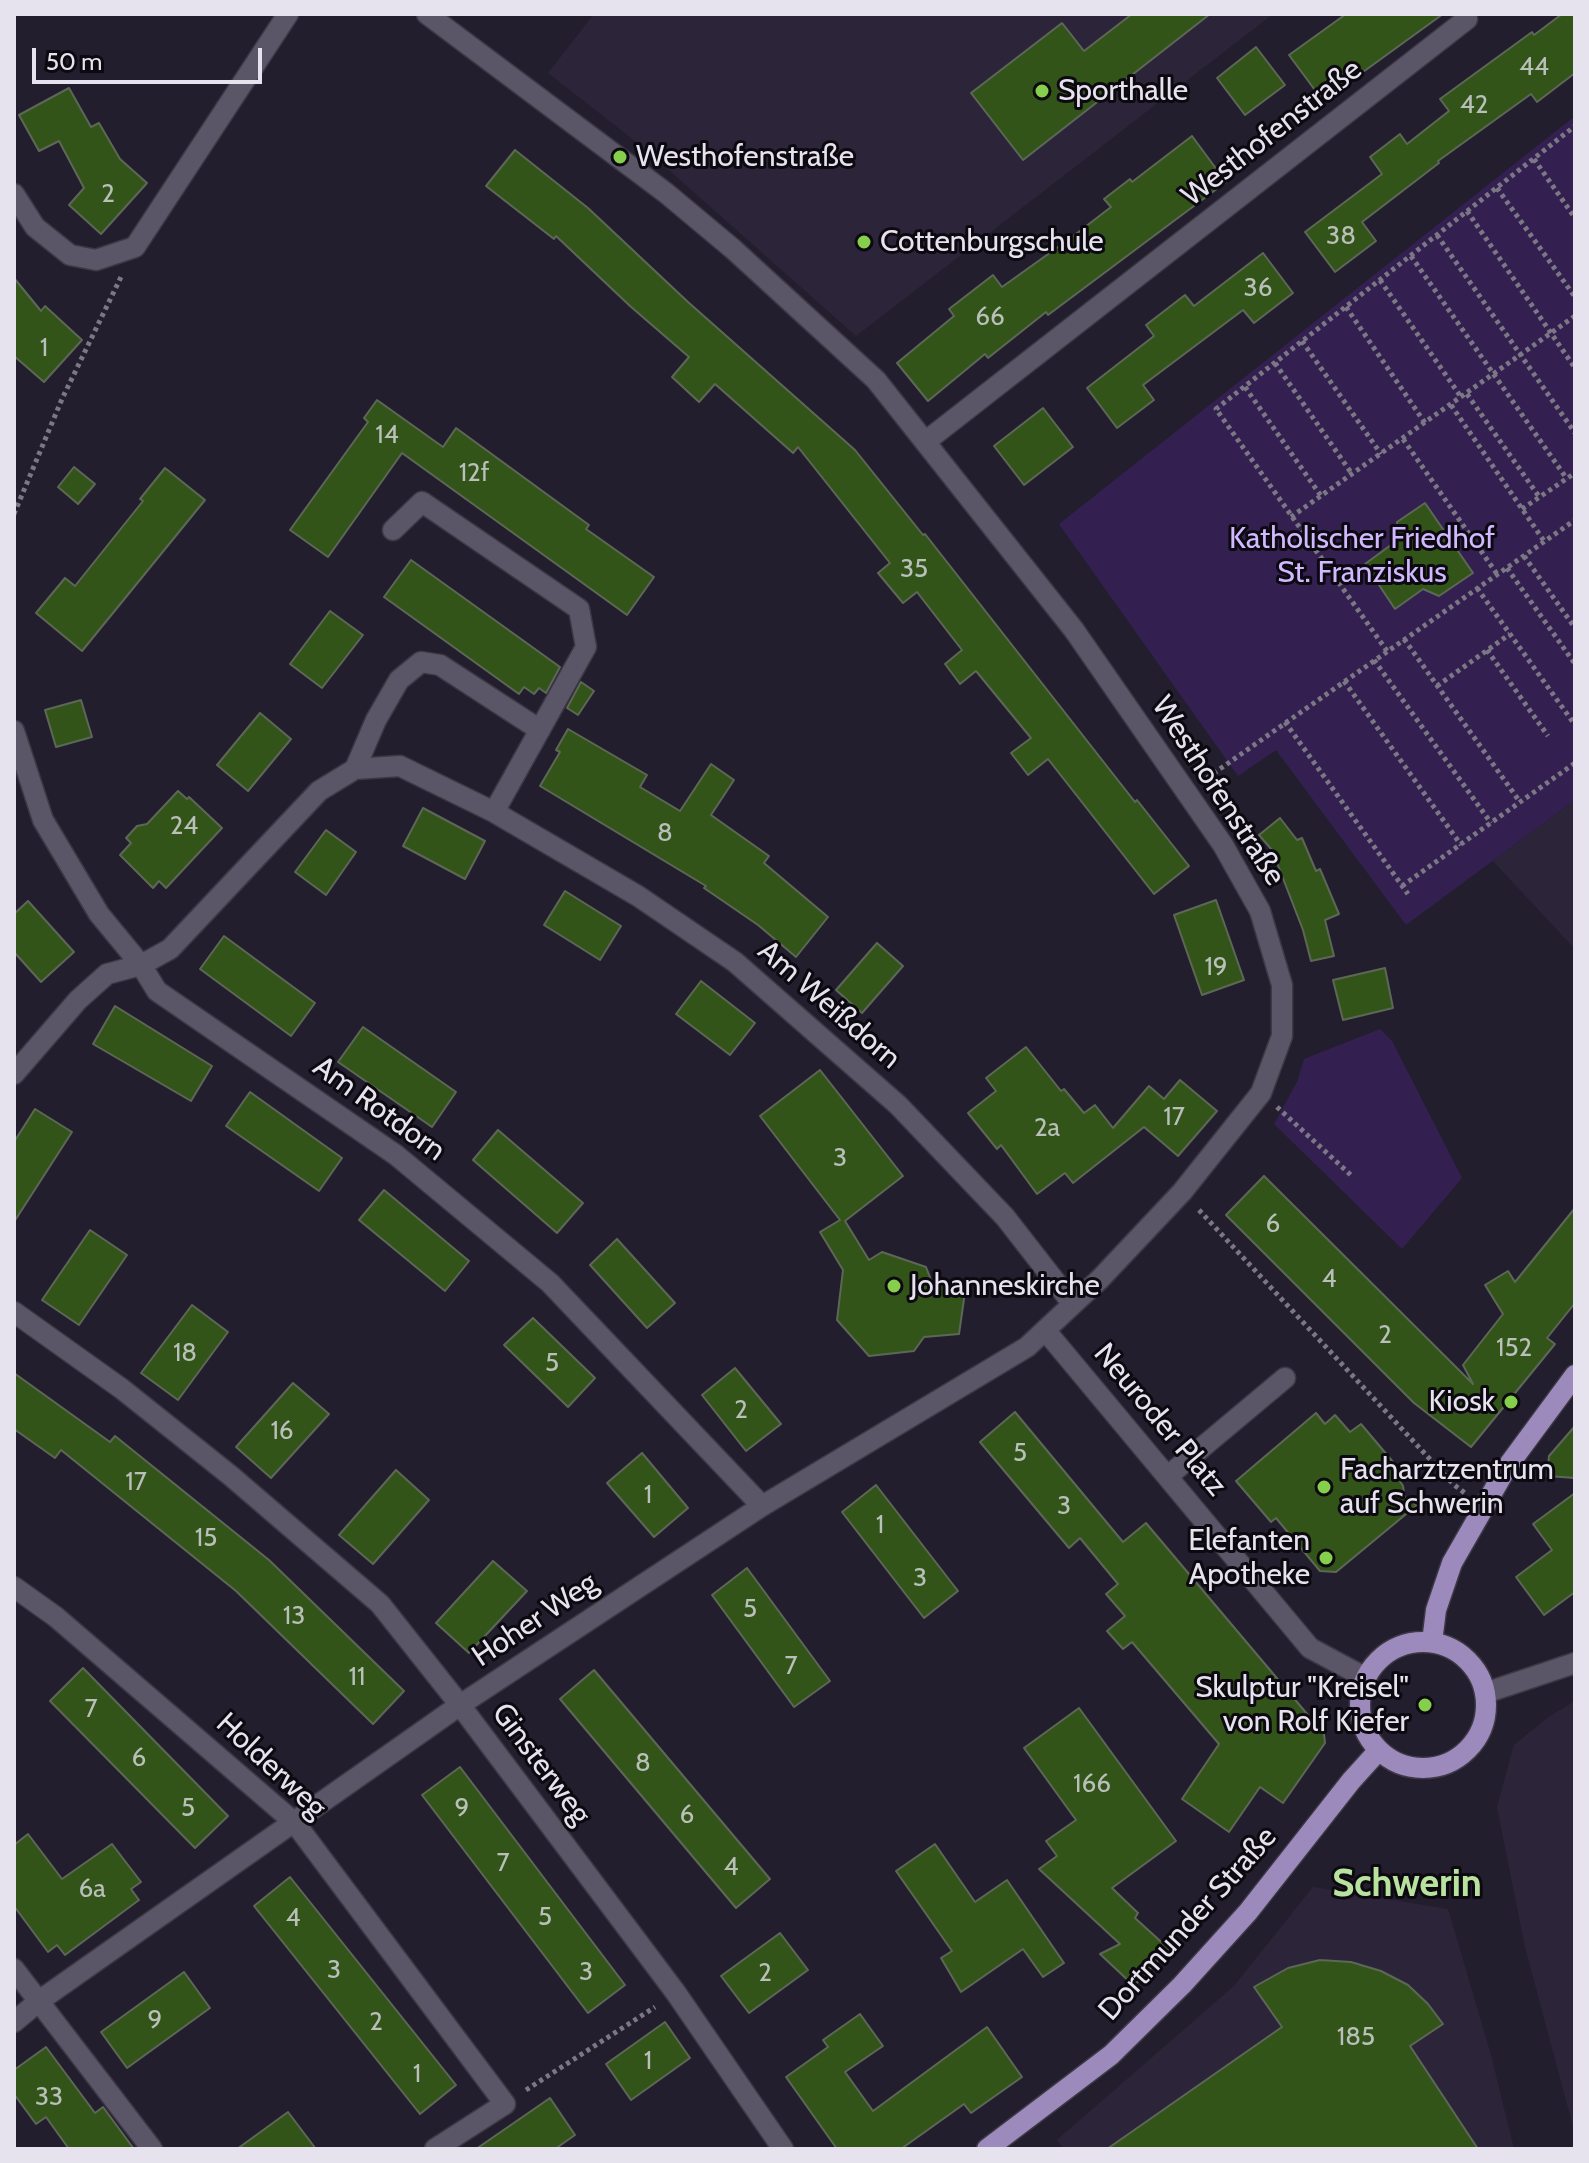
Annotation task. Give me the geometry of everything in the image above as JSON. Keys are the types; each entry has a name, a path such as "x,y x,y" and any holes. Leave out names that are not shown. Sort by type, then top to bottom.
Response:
{"main road":[{"path":"1432,1642 1436,1610 1446,1577 1507,1467 1575,1375"},
{"path":"1432,1642 1457,1651 1470,1662 1485,1693 1486,1710 1476,1740 1457,1758 1437,1767 1421,1768 1391,1760 1379,1750 1367,1734 1359,1703 1373,1666 1394,1649 1407,1644 1432,1642"},
{"name":"Dortmunder Straße","path":"987,2149 1111,2055 1182,1985 1248,1912 1379,1750"}],"street":[{"path":"14,194 35,227 70,255 96,260 135,247 288,14"},
{"name":"Westhofenstraße","path":"427,14 631,166 733,249 876,380 1074,630 1223,845 1260,911 1282,985 1282,1036 1261,1093 1182,1192 1100,1279 1072,1303"},
{"name":"Westhofenstraße","path":"925,442 1467,19"},
{"path":"393,530 422,502 579,609 586,647 494,812"},
{"path":"355,769 376,720 399,680 421,662 440,665 540,730"},
{"name":"Am Rotdorn","path":"14,731 43,820 99,914 141,965 157,991 396,1155 550,1283 762,1506"},
{"name":"Am Weißdorn","path":"14,1074 78,1000 107,974 141,965 170,949 319,791 355,769 400,766 494,812 638,896 735,962 898,1105 1005,1217 1072,1303"},
{"name":"Hoher Weg","path":"14,2022 39,2001 460,1705 762,1506 1027,1347 1072,1303"},
{"name":"Ginsterweg","path":"14,1312 122,1389 231,1476 380,1604 460,1705 676,1993 783,2149"},
{"name":"Neuroder Platz","path":"1045,1330 1310,1648 1366,1678"},
{"path":"1168,1476 1285,1378"},
{"name":"Holderweg","path":"14,1587 56,1617 295,1823 505,2104"},
{"path":"1485,1693 1575,1663"},
{"path":"14,1969 152,2149"},
{"path":"435,2149 505,2104"}],"path":[{"path":"1387,651 1216,409 1575,126"},
{"path":"1534,159 1575,218"},
{"path":"1497,188 1575,297"},
{"path":"1467,211 1575,368"},
{"path":"1437,235 1575,433"},
{"path":"14,514 62,399 135,247"},
{"path":"1411,256 1567,479"},
{"path":"1380,280 1540,498"},
{"path":"1346,307 1425,423"},
{"path":"1291,517 1575,316"},
{"path":"1302,341 1381,454"},
{"path":"1275,363 1352,474"},
{"path":"1245,387 1321,496"},
{"path":"1451,405 1544,541"},
{"path":"1403,439 1497,574"},
{"path":"1522,509 1575,473"},
{"path":"1188,793 1575,520"},
{"path":"1524,556 1575,628"},
{"path":"1507,568 1575,664"},
{"path":"1477,588 1575,725"},
{"path":"1437,686 1510,634"},
{"path":"1404,639 1520,802"},
{"path":"1487,650 1548,736"},
{"path":"1374,660 1491,823"},
{"path":"1344,681 1461,845"},
{"path":"1285,722 1408,894"},
{"path":"1402,886 1575,763"},
{"path":"1261,1093 1353,1177"},
{"path":"1182,1192 1453,1484 1484,1508"},
{"path":"505,2104 676,1993"}],"shaded area":[{"name":"Cottenburgschule","path":"594,14 1273,14 856,336 644,148 548,73"},
{"path":"1575,800 1575,949 1493,861"},
{"path":"1575,1701 1575,2134 1525,1947 1497,1807 1514,1745 1550,1716"},
{"path":"1313,1887 1448,1909 1491,2055 1514,2149 1064,2149 1057,2140 1234,1986"}],"green space":[{"name":"Katholischer Friedhof St. Franziskus","path":"1575,116 1575,800 1406,925 1276,750 1238,776 1059,524"},
{"path":"1380,1029 1392,1041 1462,1178 1402,1249 1274,1124 1297,1082 1304,1059"}],"building":[{"name":"Sporthalle","path":"1132,14 1210,14 1023,160 971,93 1062,23 1084,51"},
{"path":"1346,14 1443,14 1323,101 1289,55"},
{"path":"1562,14 1575,14 1575,73 1537,102 1531,94 1438,161 1362,222 1376,241 1335,272 1305,232 1382,174 1370,157 1400,134 1407,144 1449,111 1440,99"},
{"path":"1256,47 1285,85 1245,115 1217,78"},
{"path":"69,88 91,127 99,123 120,159 147,183 101,234 69,205 84,188 59,141 39,151 19,115"},
{"path":"1192,136 1226,182 1048,315 1046,312 988,358 985,354 928,401 897,363 954,316 949,309 993,275 1002,287 1111,207 1104,199 1130,179 1132,182"},
{"path":"515,150 588,208 688,302 855,450 1189,866 1154,894 1048,759 1028,775 1011,753 1031,738 976,671 960,684 945,664 962,650 917,592 903,603 878,573 890,563 798,447 793,453 715,384 699,402 672,377 689,357 556,236 554,239 486,186"},
{"path":"1263,253 1293,293 1254,323 1243,310 1143,385 1154,400 1117,428 1087,388 1154,336 1146,325 1185,295 1194,306"},
{"path":"14,278 41,311 45,306 82,340 44,382 14,356"},
{"path":"377,400 443,447 456,428 589,525 586,529 654,577 627,615 402,453 328,557 290,530 368,422 364,418"},
{"path":"1043,408 1073,447 1024,485 994,446"},
{"path":"74,467 95,484 78,504 58,487"},
{"path":"165,468 205,500 82,651 36,613 65,578 75,586 143,501 140,499"},
{"path":"1425,503 1473,573 1439,596 1423,589 1395,609 1365,564 1399,539 1397,522"},
{"path":"411,560 560,667 546,693 539,688 534,694 524,687 519,694 384,597"},
{"path":"330,611 363,635 322,688 290,664"},
{"path":"581,682 594,691 578,715 567,708"},
{"path":"81,700 92,737 56,747 45,710"},
{"path":"260,713 291,739 248,791 217,765"},
{"path":"568,729 647,775 640,787 680,811 711,764 734,780 711,815 769,856 764,863 828,917 796,957 758,925 704,888 706,886 540,786 560,752 556,750"},
{"path":"178,791 187,799 189,797 222,828 166,888 159,881 153,888 120,855 131,843 126,838 137,826 147,824"},
{"path":"423,808 485,841 465,879 403,846"},
{"path":"1280,818 1297,840 1302,838 1316,871 1320,869 1339,914 1325,920 1334,956 1311,961 1303,930 1272,850 1259,835"},
{"path":"326,830 356,852 326,895 295,872"},
{"path":"565,891 621,926 600,960 544,925"},
{"path":"1216,900 1244,980 1202,995 1174,915"},
{"path":"28,901 74,952 41,982 14,952 14,914"},
{"path":"224,936 315,1003 291,1036 200,969"},
{"path":"877,943 903,966 862,1013 836,990"},
{"path":"1385,968 1393,1008 1343,1020 1333,980"},
{"path":"701,981 755,1023 730,1055 676,1014"},
{"path":"115,1006 212,1066 191,1101 93,1044"},
{"path":"363,1027 456,1092 432,1127 338,1062"},
{"path":"1026,1047 1061,1091 1064,1089 1084,1113 1095,1105 1113,1128 1149,1086 1164,1099 1180,1080 1217,1111 1178,1156 1144,1127 1073,1183 1065,1173 1037,1194 1001,1145 997,1149 968,1113 996,1091 986,1078"},
{"path":"820,1070 903,1176 845,1221 869,1260 882,1252 926,1267 931,1280 965,1292 959,1334 924,1337 914,1351 869,1356 837,1320 843,1270 820,1232 840,1220 760,1116"},
{"path":"250,1092 342,1158 319,1191 226,1126"},
{"path":"35,1109 72,1132 14,1222 14,1142"},
{"path":"498,1130 583,1203 557,1233 473,1160"},
{"path":"1264,1176 1473,1384 1463,1365 1503,1314 1485,1285 1508,1271 1515,1282 1575,1208 1575,1303 1547,1338 1555,1344 1471,1447 1414,1403 1226,1215"},
{"path":"384,1190 469,1261 445,1291 359,1220"},
{"path":"90,1230 127,1255 79,1325 42,1300"},
{"path":"617,1239 675,1303 647,1328 590,1265"},
{"path":"192,1305 228,1332 178,1400 141,1373"},
{"path":"533,1318 595,1378 568,1407 504,1345"},
{"path":"735,1368 781,1424 746,1451 702,1395"},
{"path":"14,1373 110,1442 115,1436 269,1560 404,1691 373,1724 236,1591 61,1450 55,1458 14,1429"},
{"path":"293,1383 329,1414 271,1478 236,1447"},
{"path":"1015,1412 1123,1542 1146,1523 1324,1734 1325,1743 1283,1803 1260,1787 1229,1832 1182,1799 1219,1744 1132,1642 1123,1649 1107,1631 1125,1616 1106,1594 1118,1584 1080,1538 1069,1548 980,1442"},
{"path":"1316,1413 1325,1424 1335,1415 1350,1432 1361,1424 1399,1469 1395,1473 1403,1486 1405,1499 1417,1505 1336,1572 1320,1571 1276,1518 1271,1522 1236,1481"},
{"path":"1575,1426 1575,1478 1547,1476 1549,1456"},
{"path":"642,1453 688,1508 654,1537 607,1483"},
{"path":"396,1470 429,1500 373,1564 339,1535"},
{"path":"876,1485 958,1591 924,1618 842,1512"},
{"path":"1575,1493 1575,1592 1544,1615 1516,1577 1552,1550 1533,1524"},
{"path":"493,1561 527,1591 469,1653 436,1623"},
{"path":"747,1568 830,1681 794,1707 712,1595"},
{"path":"83,1668 228,1816 195,1848 50,1701"},
{"path":"594,1670 770,1879 736,1908 560,1699"},
{"path":"1079,1708 1176,1841 1112,1888 1138,1913 1135,1918 1169,1949 1134,1986 1100,1954 1120,1944 1039,1869 1057,1856 1046,1841 1076,1820 1024,1748"},
{"path":"460,1767 625,1985 588,2013 422,1795"},
{"path":"28,1834 62,1879 112,1844 141,1882 131,1889 139,1900 65,1955 57,1945 48,1952 14,1906 14,1845"},
{"path":"935,1844 975,1902 1007,1880 1064,1963 1043,1977 1023,1949 961,1992 941,1958 952,1951 896,1871"},
{"path":"290,1877 456,2085 420,2114 254,1906"},
{"path":"780,1933 808,1970 749,2013 721,1976"},
{"path":"1320,1960 1351,1962 1381,1971 1408,1985 1428,2004 1443,2024 1410,2046 1478,2149 1107,2149 1282,2027 1254,1987 1288,1968"},
{"path":"184,1972 210,2008 127,2068 101,2032"},
{"path":"860,2014 883,2046 845,2072 873,2111 987,2027 1022,2077 971,2113 964,2104 901,2149 837,2149 786,2077 828,2047 823,2040"},
{"path":"665,2022 690,2058 631,2100 606,2064"},
{"path":"46,2047 95,2113 103,2107 134,2149 69,2149 46,2117 36,2124 14,2094 14,2070"},
{"path":"550,2098 575,2135 555,2149 476,2149"},
{"path":"288,2112 316,2149 237,2149"}],"place":[{"name":"Sporthalle","path":"1042,91"},
{"name":"Westhofenstraße","path":"620,157"},
{"name":"Cottenburgschule","path":"864,242"},
{"name":"Johanneskirche","path":"894,1286"},
{"name":"Kiosk","path":"1511,1402"},
{"name":"Facharztzentrum auf Schwerin","path":"1324,1487"},
{"name":"Elefanten Apotheke","path":"1326,1558"},
{"name":"Skulptur \"Kreisel\" von Rolf Kiefer","path":"1425,1705"}],"district":[{"name":"Schwerin","path":"1407,1885"}]}
